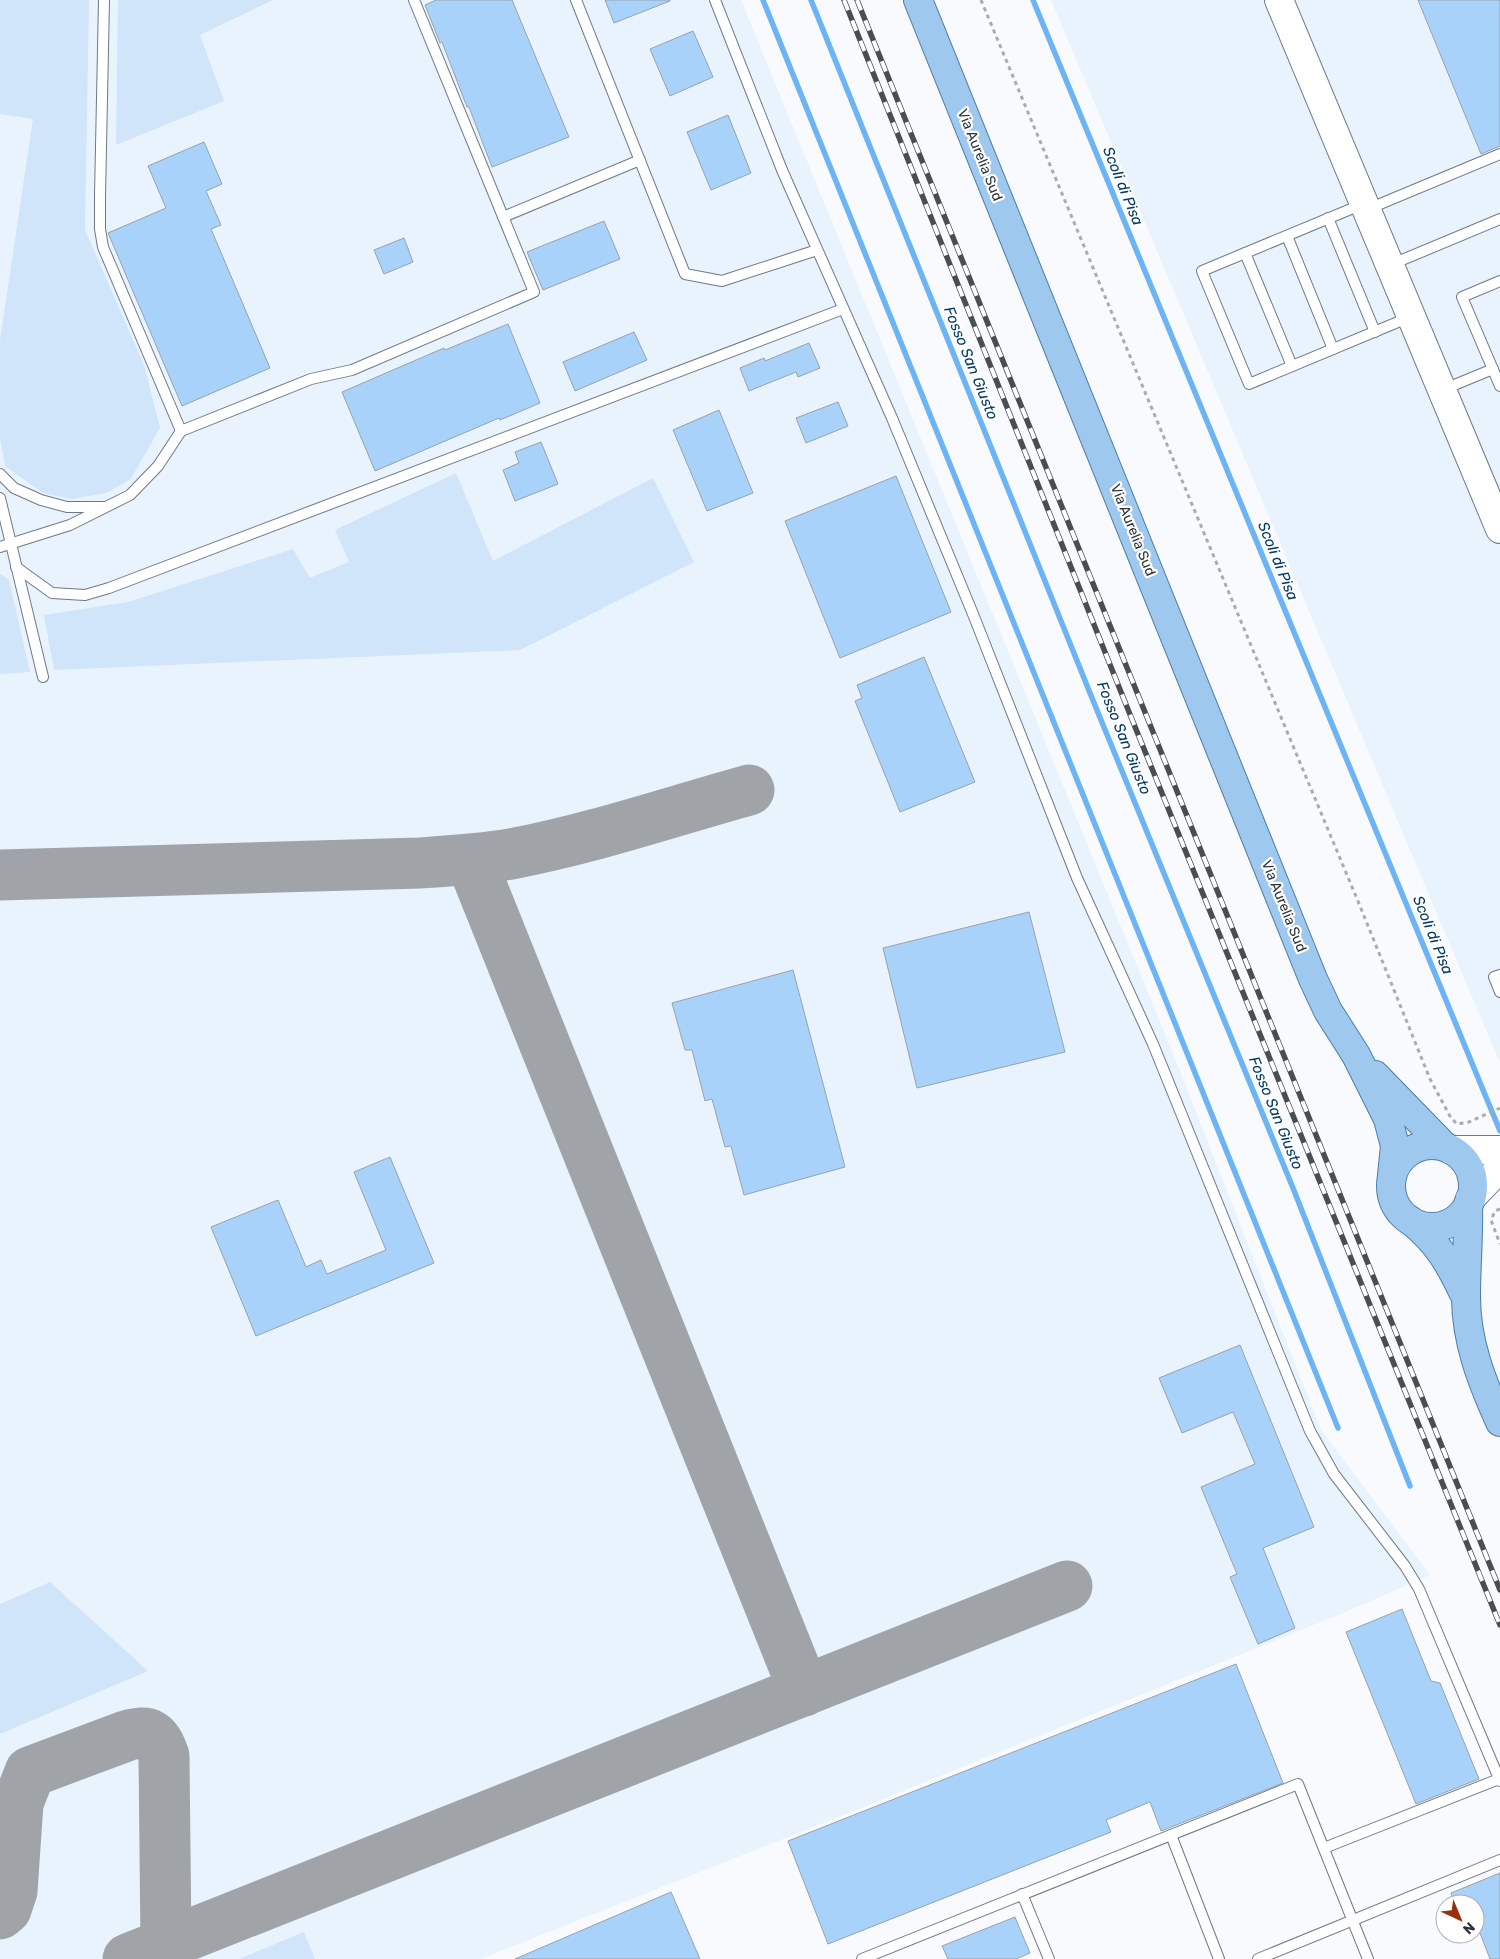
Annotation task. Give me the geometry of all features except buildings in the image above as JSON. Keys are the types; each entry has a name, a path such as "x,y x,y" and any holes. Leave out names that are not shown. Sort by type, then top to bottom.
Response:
{"main road":[{"name":"Via Aurelia Sud","path":"918,0 1313,979 1328,1011 1356,1055"},
{"path":"1356,1055 1448,1148 1465,1162 1471,1174 1472,1187 1469,1202 1466,1297 1470,1339 1478,1369 1500,1422"},
{"path":"1356,1055 1381,1103 1393,1134 1396,1146 1391,1191 1394,1201 1402,1214 1424,1232 1442,1252 1466,1297"},
{"path":"1392,1175 1397,1164 1410,1151 1427,1145 1448,1148"},
{"path":"1410,1220 1425,1226 1445,1224 1458,1216 1469,1202"}],"street":[{"path":"1278,0 1441,391 1498,521"},
{"path":"1448,1148 1500,1150"},
{"path":"1469,1202 1500,1168"}],"lane":[{"path":"104,0 100,196 100,229 103,247 181,431"},
{"path":"0,547 70,525 130,496 158,466 181,431 311,379 352,370 534,292 414,0"},
{"path":"576,0 685,274 722,281 817,250"},
{"path":"715,0 782,170 892,418 973,614 1077,878 1154,1044 1310,1431 1334,1474 1405,1566 1419,1589 1500,1780 1324,1848"},
{"path":"1411,317 1249,384 1202,271 1328,218 1364,207 1500,154"},
{"path":"503,217 640,160"},
{"path":"1328,218 1375,332"},
{"path":"1389,265 1500,219"},
{"path":"1287,236 1333,349"},
{"path":"1246,253 1292,366"},
{"path":"1500,280 1462,296 1500,386"},
{"path":"16,567 52,593 85,595 110,588 843,309"},
{"path":"1441,391 1493,369"},
{"path":"0,474 14,488 41,500 67,507 107,507"},
{"path":"0,498 43,677"},
{"path":"1500,975 1494,977 1500,992"},
{"path":"862,1959 1298,1784 1368,1959"},
{"path":"1171,1835 1219,1959"},
{"path":"1258,1959 1500,1860"},
{"path":"1022,1894 1048,1959"}],"path":[{"path":"981,0 1360,906 1430,1079 1451,1118 1457,1124 1469,1122 1500,1108"},
{"path":"1500,1209 1495,1211 1491,1220 1500,1244"}],"shaded area":[{"path":"0,0 741,0 1174,1056 1321,1430 1430,1575 1343,1613 481,1959 0,1959"},
{"path":"0,0 89,0 85,230 144,365 160,428 130,480 106,493 71,499 43,493 5,466 0,437 0,340 33,119 0,114"},
{"path":"118,0 273,0 200,35 224,101 116,145"},
{"path":"1051,0 1500,0 1500,1063"},
{"path":"456,473 493,561 653,478 694,562 520,650 54,670 44,615 128,602 293,549 310,578 349,562 335,530"},
{"path":"0,574 9,580 30,672 0,674"},
{"path":"50,1582 148,1671 0,1734 0,1604"},
{"path":"304,1932 315,1959 239,1959"}],"waterway":[{"path":"763,0 1338,1428"},
{"name":"Fosso San Giusto","path":"811,0 1092,698 1293,1188 1410,1486"},
{"name":"Scoli di Pisa","path":"1033,0 1500,1131"}],"taxiway":[{"path":"0,875 454,861 511,854 571,841 749,790"},
{"path":"471,860 804,1691"},
{"path":"128,1959 1067,1586"},
{"path":"0,1914 6,1909 12,1891 18,1803 30,1772 126,1736 146,1733 155,1738 164,1756 166,1944"}],"railway":[{"path":"844,0 1129,712 1500,1625"},
{"path":"857,0 1500,1590"}]}
